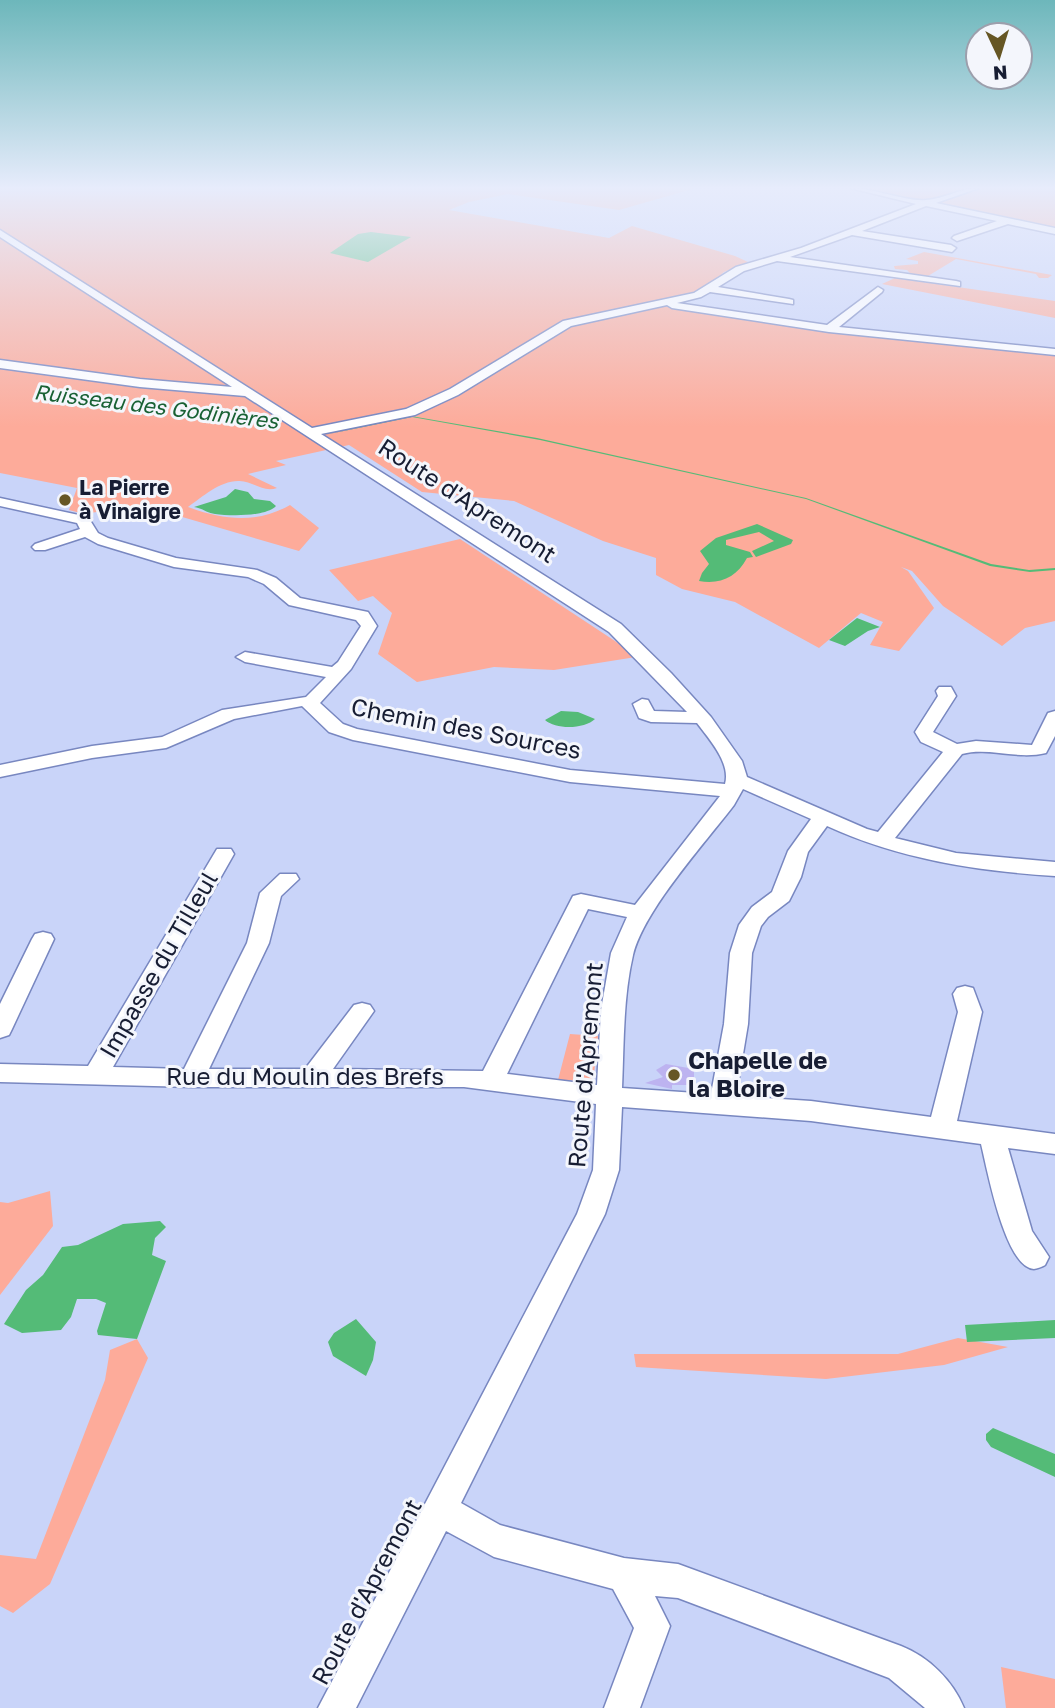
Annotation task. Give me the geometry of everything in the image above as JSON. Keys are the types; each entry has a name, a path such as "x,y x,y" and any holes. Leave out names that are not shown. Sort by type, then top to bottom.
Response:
{"street":[{"name":"Route d'Apremont","path":"54,268 615,628 700,718 728,755 734,786 640,913 622,953 617,978 606,1170 600,1195 534,1329 336,1708"},
{"path":"310,432 410,412 454,392 567,323 690,297 712,289 747,268"},
{"path":"843,268 956,284"},
{"path":"712,289 789,302"},
{"path":"830,329 877,290"},
{"path":"663,303 830,329 1055,352"},
{"path":"0,364 140,383 247,391"},
{"path":"0,502 83,520 92,536 174,562 239,570 261,576 295,603 362,616 369,626 345,665 310,703 293,701 211,719 178,739 166,742 92,752 0,771"},
{"path":"40,547 89,531"},
{"path":"245,657 335,673"},
{"path":"945,691 947,696 924,732 929,738 955,750 979,747 1034,751 1042,745 1055,717"},
{"name":"Chemin des Sources","path":"310,703 336,729 352,734 570,776 734,786 882,841 973,863 1055,869"},
{"path":"642,704 646,714 651,716 700,718"},
{"path":"882,841 955,750"},
{"path":"722,1104 736,1024 741,953 750,925 781,896 798,851 823,817"},
{"name":"Impasse du Tilleul","path":"95,1076 224,854"},
{"path":"192,1078 258,943 271,893 288,879"},
{"path":"491,1080 581,901 640,913"},
{"path":"0,1029 43,939"},
{"path":"942,1127 970,1012 965,994"},
{"path":"313,1077 362,1011"},
{"name":"Rue du Moulin des Brefs","path":"0,1073 192,1078 491,1080 609,1096 811,1111 991,1133 1055,1144"},
{"path":"991,1133 1018,1236 1035,1257"},
{"path":"440,1509 494,1540 624,1575 678,1581 901,1664 940,1697 946,1708"},
{"path":"621,1708 652,1626 624,1575"}],"shaded area":[{"path":"0,268 734,268 724,272 701,292 663,306 829,331 1055,355 1055,621 1025,628 1002,646 943,606 912,571 901,567 908,571 934,608 899,651 870,645 883,622 861,613 819,648 735,602 682,589 656,575 656,558 603,541 514,501 422,492 349,445 276,461 286,465 248,474 277,488 267,489 243,481 231,482 211,490 188,507 214,515 240,518 265,515 290,505 319,528 299,551 172,514 133,516 103,511 84,514 69,510 77,488 0,473"},
{"path":"942,268 923,279 907,277 910,273 907,270 895,269"},
{"path":"1002,268 1052,275 1039,278 1036,274"},
{"path":"895,278 1055,301 1055,318 882,284"},
{"path":"411,416 537,438 806,498 991,564 1029,570 1055,570 1030,572 990,566 806,499 540,440 412,417 324,435"},
{"path":"235,489 248,492 254,499 270,501 276,506 256,514 238,515 215,514 194,507 226,497"},
{"path":"757,524 793,540 791,544 756,557 752,551 774,541 759,532 726,540 726,545 750,552 753,557 747,558 733,575 727,578 714,582 699,581 709,564 700,551 716,538"},
{"path":"460,539 636,657 554,670 494,667 417,682 378,654 392,613 373,596 358,601 329,570"},
{"path":"857,618 880,627 868,631 845,646 829,640"},
{"path":"561,711 578,712 595,719 585,725 570,727 545,720"},
{"path":"570,1034 598,1036 591,1081 558,1080"},
{"path":"50,1191 53,1226 0,1295 0,1202 8,1203"},
{"path":"160,1221 166,1227 155,1238 152,1255 166,1261 137,1339 98,1335 106,1303 96,1299 77,1299 71,1317 61,1330 22,1333 4,1324 26,1290 43,1275 62,1247 78,1245 123,1224"},
{"path":"356,1319 376,1342 373,1360 366,1376 333,1356 328,1342 334,1333"},
{"path":"1055,1320 1055,1338 967,1342 965,1325"},
{"path":"958,1338 1008,1347 944,1365 826,1379 636,1367 634,1354 898,1354"},
{"path":"137,1339 148,1358 50,1584 13,1613 0,1606 0,1555 36,1559 105,1380 110,1350"},
{"path":"993,1428 1055,1454 1055,1477 991,1447 986,1440 986,1434"},
{"path":"1001,1667 1055,1679 1055,1708 1006,1708"}],"building":[{"name":"Chapelle de la Bloire","path":"666,1064 694,1069 694,1085 672,1085 672,1089 645,1083 663,1077 656,1070"}],"place":[{"name":"La Pierre à Vinaigre","path":"65,500"},
{"name":"Chapelle de la Bloire","path":"674,1075"}],"water label":[{"name":"Ruisseau des Godinières","path":"156,407"}]}
